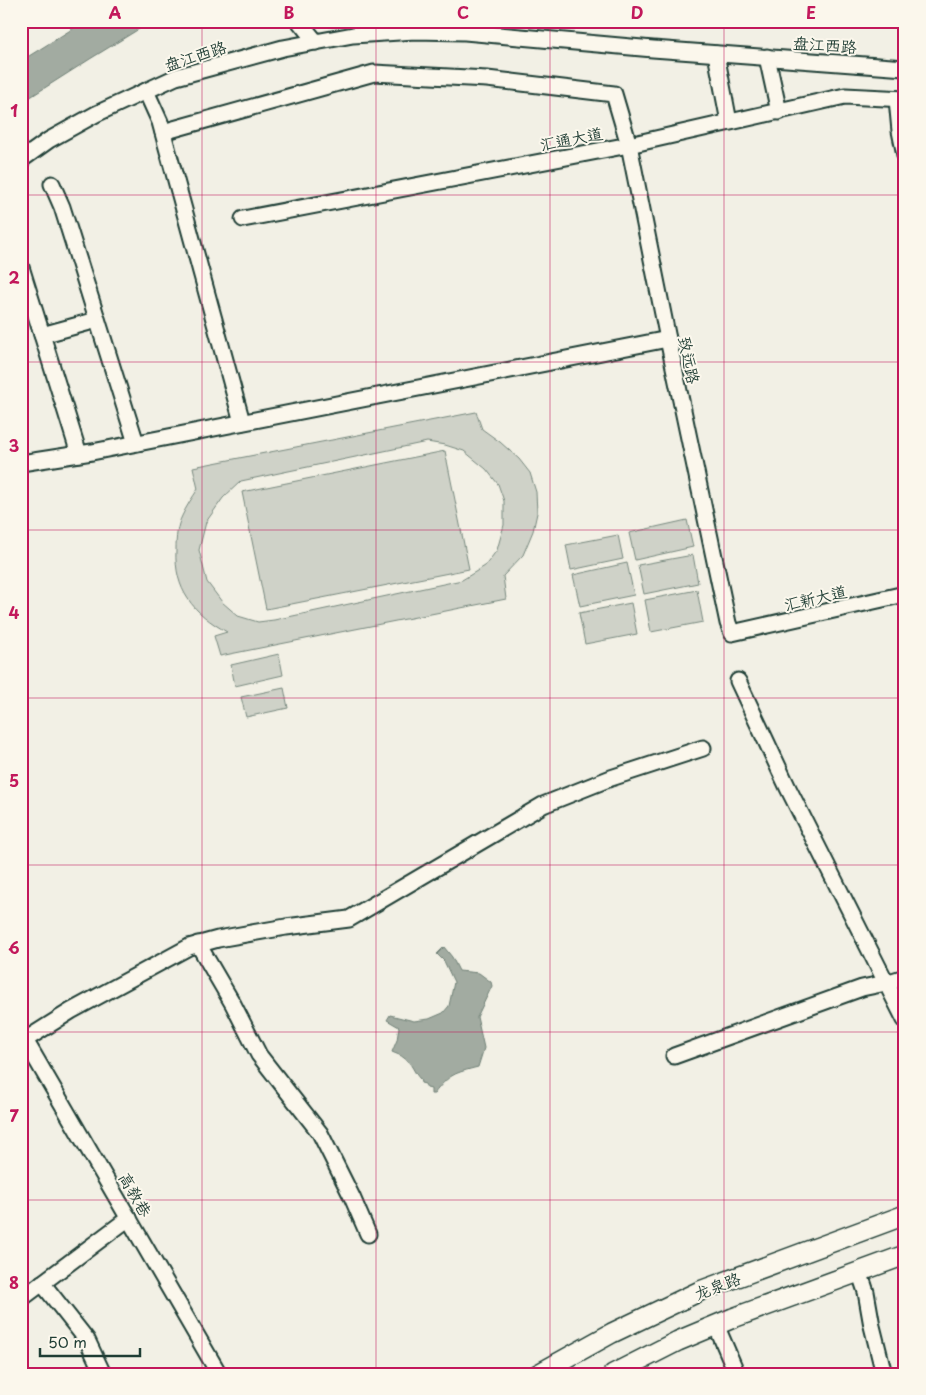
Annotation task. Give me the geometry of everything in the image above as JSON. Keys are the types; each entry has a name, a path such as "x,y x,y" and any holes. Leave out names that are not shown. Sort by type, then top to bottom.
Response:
{"main road":[{"name":"龙泉路","path":"538,1374 612,1333 693,1294 905,1215"},
{"path":"613,1374 678,1341 716,1325 905,1255"}],"street":[{"path":"299,21 316,42"},
{"name":"盘江西路","path":"21,160 49,140 96,114 176,77 283,48 353,35 415,31 464,32 905,68"},
{"path":"716,54 730,122"},
{"path":"767,58 779,112"},
{"name":"致远路","path":"163,132 374,73 487,78 614,94 629,145 668,340 728,623 732,633"},
{"path":"146,91 163,132 242,422"},
{"name":"汇通大道","path":"243,219 629,145 845,96 901,99"},
{"path":"901,99 900,131 905,154"},
{"path":"52,184 62,207 136,444"},
{"path":"21,267 27,308 42,335 78,454"},
{"path":"42,335 97,320"},
{"path":"22,460 78,454 136,444 668,340"},
{"name":"汇新大道","path":"732,633 905,594"},
{"path":"738,681 788,788 905,1020"},
{"path":"23,1036 188,947 218,939 286,927 348,919 543,805 611,778 702,748"},
{"path":"198,944 233,1004 259,1055 320,1133 368,1234"},
{"path":"674,1056 854,991 905,977"},
{"name":"高教巷","path":"23,1036 219,1374"},
{"path":"21,1299 129,1218"},
{"path":"859,1271 866,1292 884,1374"},
{"path":"42,1283 87,1340 100,1372"},
{"path":"716,1325 737,1374"}],"shaded area":[{"path":"85,21 152,21 21,103 21,61"},
{"path":"476,412 482,429 519,459 530,473 536,492 537,513 533,531 523,555 503,576 506,599 220,656 214,636 227,632 204,617 188,599 182,589 176,564 176,541 179,524 185,509 198,489 193,467","holes":["427,442 464,451 486,469 498,484 504,501 504,525 497,550 485,566 462,580 258,622 238,616 222,602 207,582 199,550 206,522 223,498 241,481"]},
{"path":"445,451 469,569 266,609 242,492"},
{"path":"687,520 693,547 635,560 629,533"},
{"path":"618,535 623,559 571,570 566,545"},
{"path":"693,555 698,583 644,594 638,565"},
{"path":"627,563 634,595 580,606 573,575"},
{"path":"697,590 703,622 651,632 645,600"},
{"path":"631,603 637,634 585,644 579,613"},
{"path":"279,654 283,675 235,686 231,665"},
{"path":"284,688 288,708 246,717 241,697"},
{"path":"444,947 459,971 479,973 491,982 492,986 477,1017 484,1048 478,1067 453,1075 434,1094 431,1094 431,1089 421,1083 407,1060 392,1052 397,1040 399,1027 387,1020 390,1015 414,1021 429,1019 443,1013 449,1006 454,982 444,961 437,954"}]}
